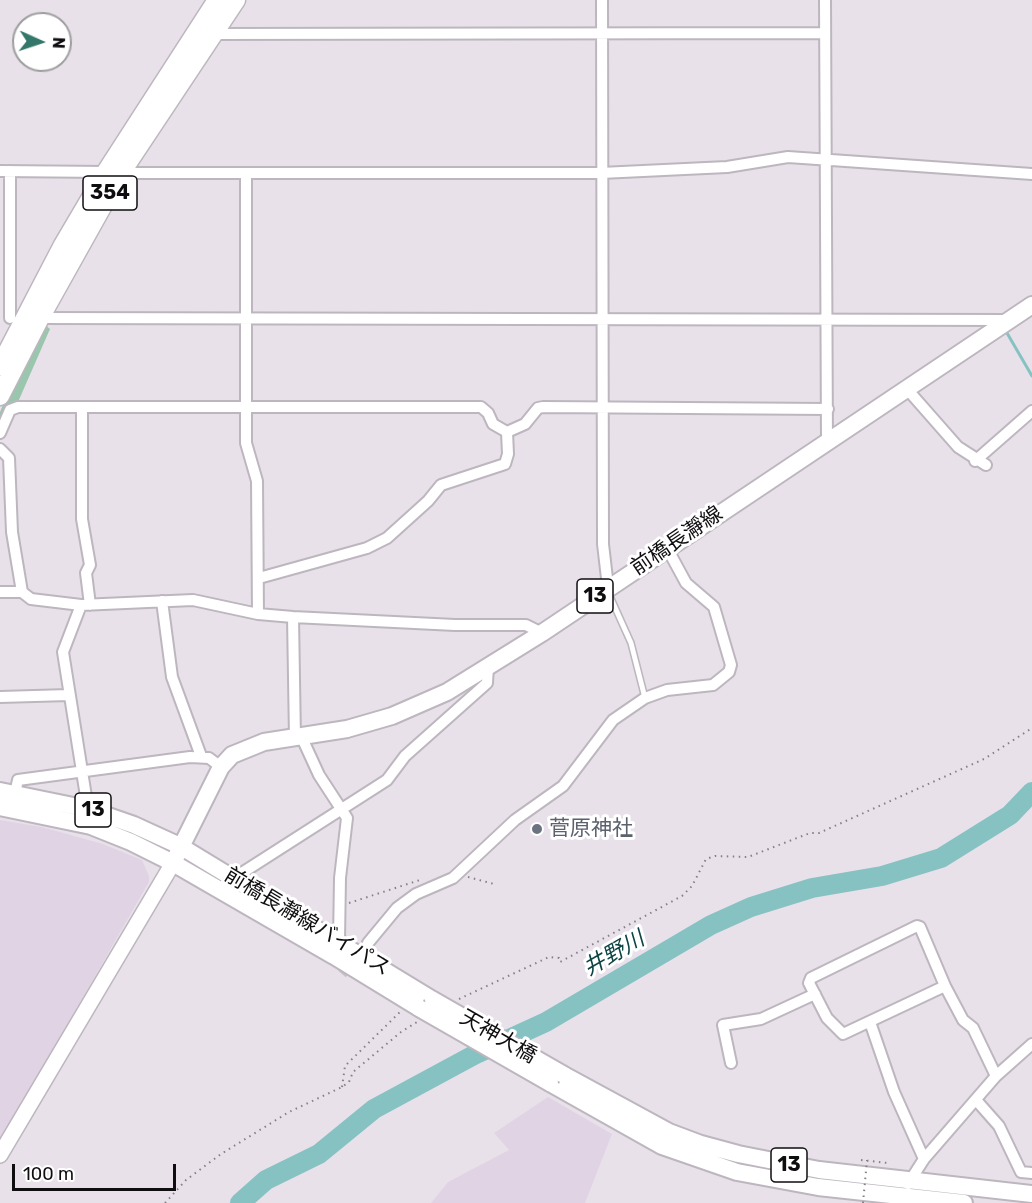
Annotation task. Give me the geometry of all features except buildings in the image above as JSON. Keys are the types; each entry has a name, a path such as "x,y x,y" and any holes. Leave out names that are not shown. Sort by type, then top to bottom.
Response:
{"highway":[{"name":"354","path":"114,172 217,0"},
{"name":"354","path":"0,366 18,318 114,172 236,0"},
{"name":"354","path":"0,396 18,318"}],"main road":[{"name":"前橋長瀞線","path":"172,863 221,767 232,754 250,745 299,738 392,716 447,692 542,633 1008,320 1031,308"},
{"name":"13","path":"7,792 88,809 134,825 180,846"},
{"name":"13","path":"0,807 91,826 172,863"},
{"name":"前橋長瀞線バイパス","path":"180,846 339,940 419,1009"},
{"name":"前橋長瀞線バイパス","path":"172,863 419,1009"},
{"name":"天神大橋","path":"419,1009 557,1079"},
{"name":"13","path":"557,1079 669,1132 700,1144 797,1166 1032,1194"},
{"name":"13","path":"557,1079 663,1146 694,1158 771,1180 864,1198 964,1203"}],"street":[{"path":"602,0 603,544 608,587"},
{"path":"825,0 827,441"},
{"path":"213,34 824,33"},
{"path":"1008,320 18,318 5,171 601,173 727,168 788,158 1032,174"},
{"path":"246,173 245,408 246,443 257,481 258,614"},
{"path":"907,389 949,438 980,463 1032,411"},
{"path":"0,434 10,410 18,407 481,407 488,412 497,428 507,432 525,424 538,408 602,406 828,409"},
{"path":"82,408 82,519 90,565 86,573 85,605 63,652 88,809"},
{"path":"259,578 367,548 387,538 428,501 441,485 505,464 508,454 507,432"},
{"path":"0,449 5,451 9,458 12,532 22,592"},
{"path":"368,943 397,908 416,894 453,878 515,820 563,786 613,720 645,698 667,690 713,685 729,672 731,665 714,607 686,583 667,548"},
{"path":"0,592 22,592 32,599 85,605 193,600 258,614 293,617 455,626 526,625 542,633"},
{"path":"162,601 172,677 201,756"},
{"path":"293,617 299,738 340,811 347,818 340,878 339,940"},
{"path":"234,878 387,780 405,756 487,683 488,666"},
{"path":"0,697 69,695"},
{"path":"7,792 18,780 201,756 209,758 221,767"},
{"path":"0,1155 172,863"},
{"path":"945,986 843,1034 827,1018 809,983 811,978 917,926 920,927 945,986 963,1020 974,1028 996,1076"},
{"path":"731,1063 723,1025 761,1019 816,994"},
{"path":"870,1022 894,1092 924,1159"},
{"path":"898,1200 924,1159 996,1076 1032,1044"},
{"path":"976,1100 999,1126 1021,1172 1032,1173"}],"lane":[{"path":"608,587 609,598 631,643 645,698"}],"path":[{"path":"456,1001 549,957 558,958 560,962 682,896 692,886 706,859 715,856 748,857 810,833 819,833 984,759 1032,729"},
{"path":"342,1087 345,1066 419,1009"},
{"path":"165,1203 186,1180 221,1154 289,1112 349,1082 353,1072 401,1032 419,1009"},
{"path":"864,1198 867,1160 888,1163"}],"shaded area":[{"path":"0,820 42,827 103,844 142,860 149,876 149,882 0,1142"},
{"path":"548,1097 612,1134 585,1203 431,1203 448,1182 509,1150 494,1133"}],"green space":[{"path":"43,323 50,329 18,402 7,405 0,425 0,412 7,395"}],"waterway":[{"path":"1007,333 1032,376"},
{"name":"井野川","path":"240,1203 266,1180 319,1154 374,1109 474,1055 546,1022 711,925 751,907 812,888 882,876 941,858 1010,815 1032,792"}],"tunnel":[{"path":"342,974 368,943"}],"place":[{"name":"菅原神社","path":"537,829"}]}
